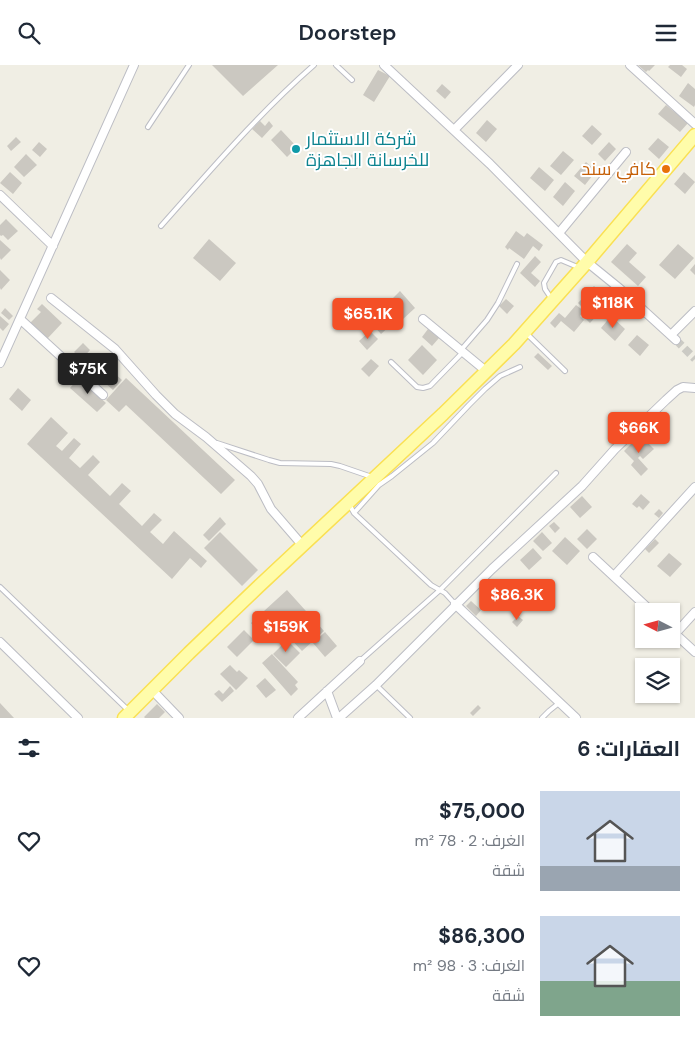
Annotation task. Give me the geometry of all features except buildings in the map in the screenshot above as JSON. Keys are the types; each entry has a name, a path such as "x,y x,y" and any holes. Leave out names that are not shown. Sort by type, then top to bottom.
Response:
{"main road":[{"path":"127,715 303,545 351,508 375,477 477,382 584,265 691,142"}],"street":[{"path":"0,363 134,65"},
{"path":"454,130 518,65"},
{"path":"630,65 695,124"},
{"path":"389,67 559,233 584,265 619,288 674,337 695,311"},
{"path":"559,233 626,152"},
{"path":"0,195 53,246"},
{"path":"51,299 114,349 175,414 212,441 251,476 271,509 303,545"},
{"path":"20,319 103,395"},
{"path":"423,319 486,371"},
{"path":"327,691 338,718 376,685 455,605 582,486 615,449 677,390 683,387 695,388"},
{"path":"614,576 695,487"},
{"path":"593,557 643,603"},
{"path":"455,605 576,718"},
{"path":"680,626 695,612"},
{"path":"680,638 695,652"},
{"path":"0,642 78,718"},
{"path":"298,718 360,661"},
{"path":"152,691 179,718"}],"lane":[{"path":"148,127 189,65"},
{"path":"161,226 260,116 314,65"},
{"path":"336,65 352,80"},
{"path":"552,300 545,289 544,283 556,262 560,260 584,265"},
{"path":"392,362 417,387 430,386 488,320 517,264"},
{"path":"525,331 565,371"},
{"path":"455,605 445,593 431,585 351,508 441,435 500,376 520,367"},
{"path":"212,441 280,463 331,464 375,477"},
{"path":"360,661 440,590 556,473"},
{"path":"0,587 127,715"},
{"path":"376,685 410,718"},
{"path":"542,718 559,703"}],"tunnel":[{"path":"676,340 695,359"}],"place":[{"name":"شركة الاستثمار للخرسانة الجاهزة","path":"296,149"},
{"name":"كافي سند","path":"666,169"}]}
